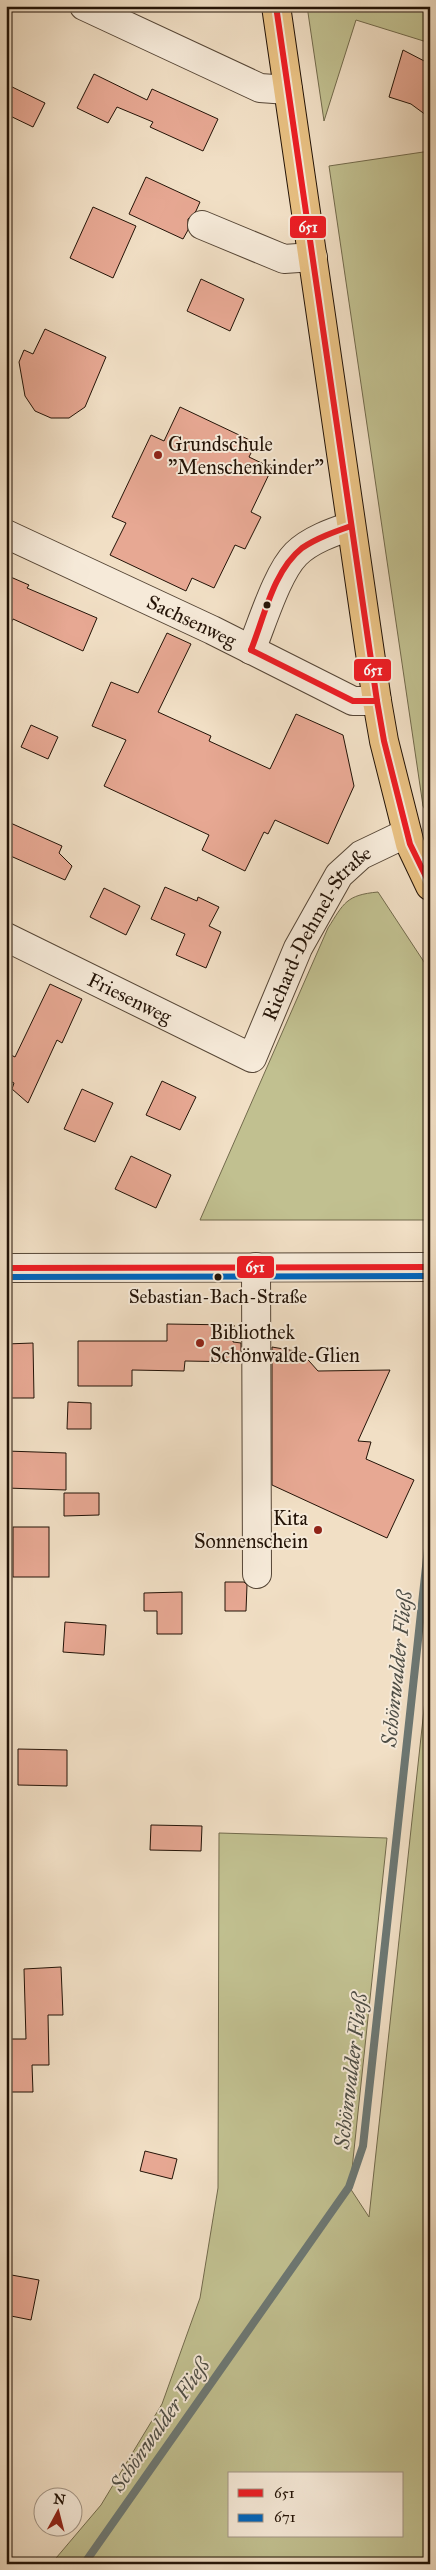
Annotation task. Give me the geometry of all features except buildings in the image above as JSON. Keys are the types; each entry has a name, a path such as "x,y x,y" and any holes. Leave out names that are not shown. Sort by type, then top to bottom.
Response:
{"main road":[{"path":"276,6 377,701 384,741 407,833 430,886"}],"street":[{"path":"84,6 260,88 288,90"},
{"path":"202,225 284,259 313,256"},
{"path":"251,650 282,576 296,554 330,533 351,526"},
{"name":"Sachsenweg","path":"6,534 251,650 353,701 377,701"},
{"name":"Richard-Dehmel-Straße","path":"252,1058 298,948 339,875 361,855 407,833"},
{"name":"Friesenweg","path":"6,937 252,1058"},
{"path":"256,1267 257,1574"},
{"path":"6,1268 430,1267"}],"shaded area":[{"path":"307,6 430,6 430,43 356,20 324,121"},
{"path":"430,151 430,819 423,806 329,166"},
{"path":"378,892 430,971 430,1220 200,1220 328,928 342,906 352,898"},
{"path":"430,1654 430,2564 51,2564 73,2538 82,2538 82,2527 101,2505 162,2404 200,2298 218,2188 219,1833 387,1838 350,2188 369,2217"}],"waterway":[{"name":"Schönwalder Fließ","path":"84,2564 349,2187 363,2146 430,1530"}],"transit line":[{"name":"651","path":"276,6 384,741 410,844 430,885"},
{"name":"651","path":"251,650 270,596 292,558 302,548 314,541 351,526"},
{"name":"651","path":"251,650 353,701 377,701"},
{"name":"651","path":"6,1268 430,1267"},
{"name":"671","path":"6,1277 430,1276"}],"place":[{"name":"Grundschule \"Menschenkinder\"","path":"158,455"},
{"name":"Sebastian-Bach-Straße","path":"218,1277"},
{"name":"Bibliothek Schönwalde-Glien","path":"200,1343"},
{"name":"Kita Sonnenschein","path":"318,1530"}]}
